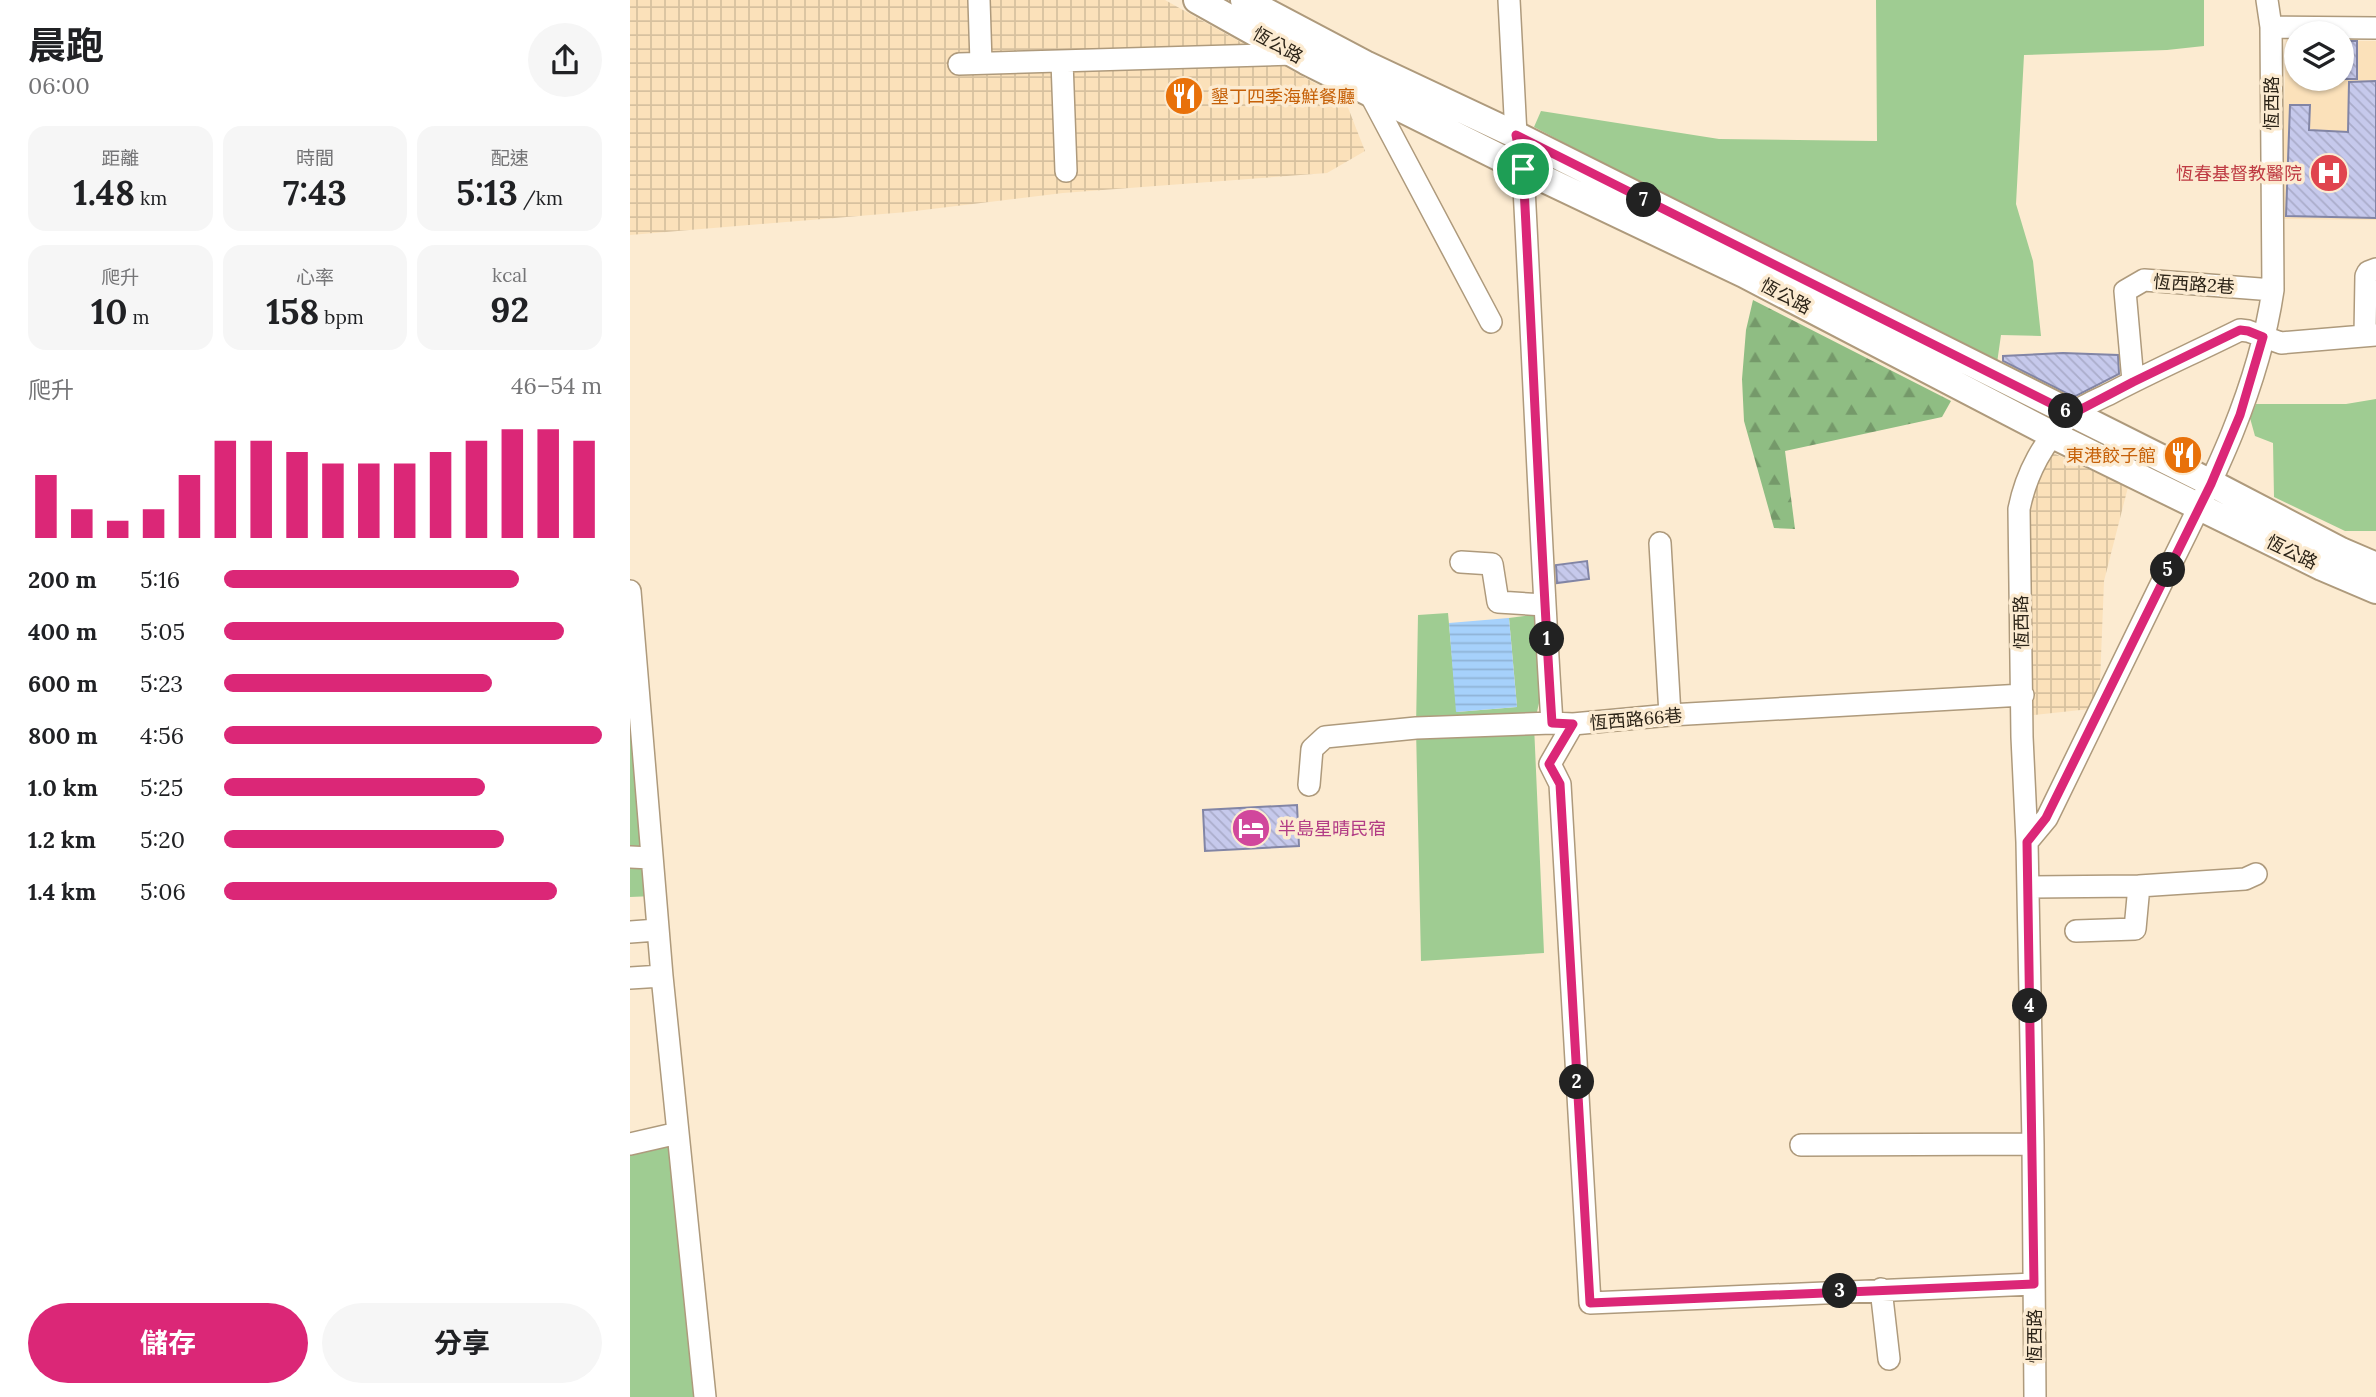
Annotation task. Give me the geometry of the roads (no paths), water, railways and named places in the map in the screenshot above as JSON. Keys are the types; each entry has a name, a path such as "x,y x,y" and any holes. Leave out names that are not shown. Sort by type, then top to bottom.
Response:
{"main road":[{"name":"恆公路","path":"1197,0 1294,54 1523,169 1744,274 2053,435 2376,566"},
{"name":"恆公路","path":"1244,0 1365,64 1516,135 2072,414 2322,567 2376,590"}],"street":[{"path":"979,0 981,64"},
{"path":"1510,0 1516,135 1523,169 1544,605 1563,724 1549,764 1560,784 1590,1303 2034,1284"},
{"name":"恆西路","path":"2035,1397 2033,1144 2019,509 2023,488 2033,467 2053,435 2072,414 2240,330 2263,337 2269,319 2273,290 2271,27 2267,0"},
{"path":"2271,27 2376,28"},
{"path":"959,64 1294,54"},
{"path":"1062,61 1066,171"},
{"path":"1369,92 1491,322"},
{"path":"2027,842 2046,818 2205,495 2240,415 2263,337 2281,343 2370,335 2366,275 2376,270"},
{"name":"恆西路2巷","path":"2133,382 2125,291 2134,284 2144,280 2273,290"},
{"path":"1660,543 1670,715"},
{"path":"1461,562 1492,564 1498,602 1544,605"},
{"path":"630,591 640,858 657,930 705,1397"},
{"name":"恆西路66巷","path":"1309,785 1312,749 1325,737 1416,728 1563,724 1670,715 2023,695"},
{"path":"2028,887 2139,886 2245,879 2256,874"},
{"path":"2076,931 2135,929 2139,886"},
{"path":"630,932 657,930"},
{"path":"630,978 662,976"},
{"path":"630,1144 678,1133"},
{"path":"1801,1145 2033,1144"},
{"path":"1881,1289 1889,1359"}],"water":[{"path":"1509,618 1517,707 1456,712 1449,623"}],"place":[{"name":"墾丁四季海鮮餐廳","path":"1184,96"},
{"name":"恆春基督教醫院","path":"2329,173"},
{"name":"東港餃子館","path":"2183,455"},
{"name":"半島星晴民宿","path":"1251,828"}]}
